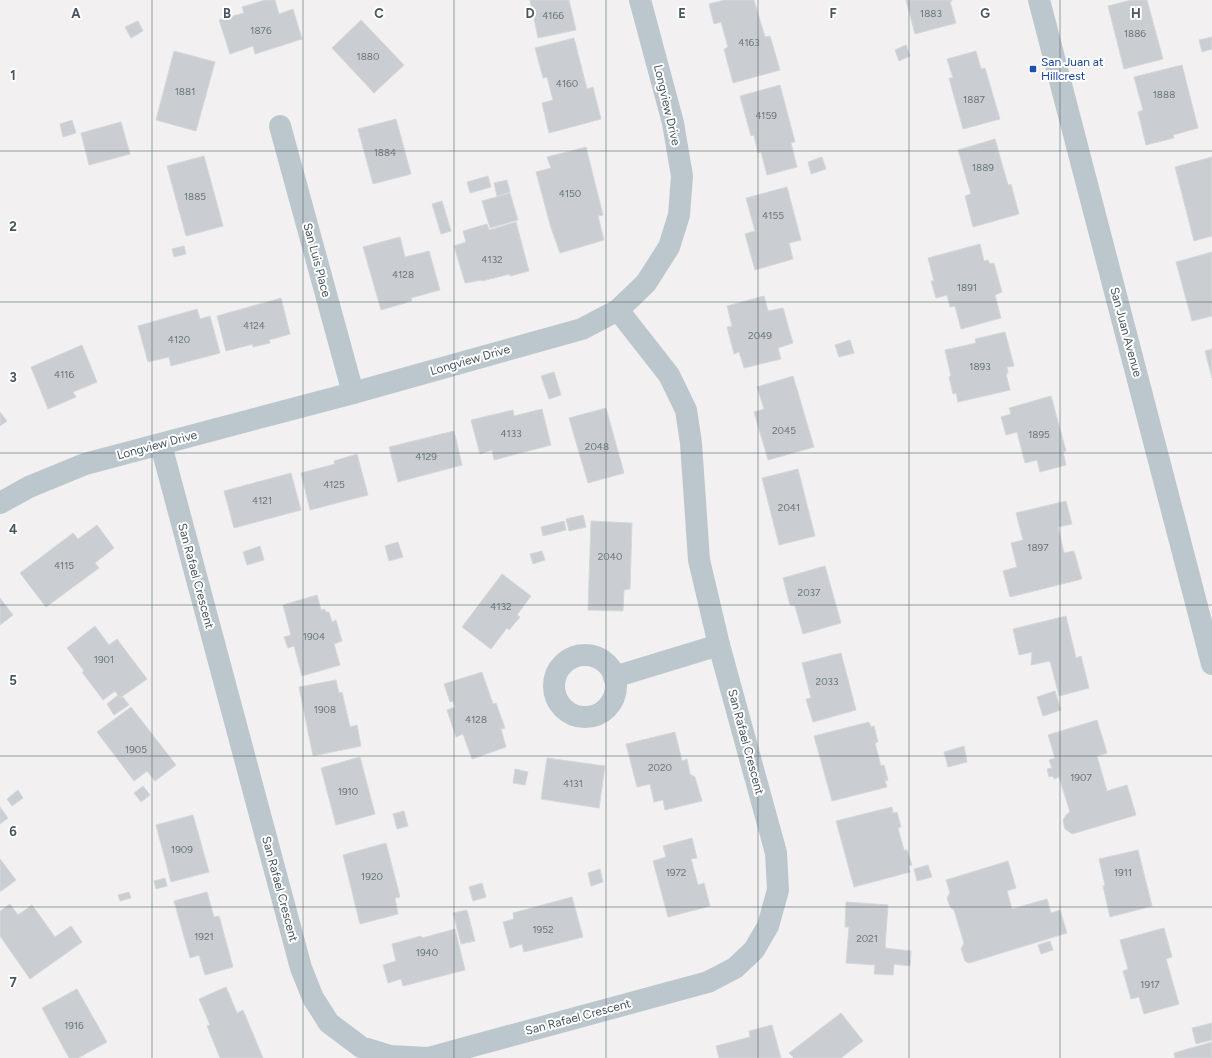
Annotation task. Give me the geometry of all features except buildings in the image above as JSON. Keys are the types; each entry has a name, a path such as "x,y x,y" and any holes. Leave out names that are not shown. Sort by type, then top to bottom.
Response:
{"street":[{"name":"Longview Drive","path":"0,503 29,487 85,464 353,393 582,329 618,310 646,283 668,247 679,215 681,192 682,176 673,123 640,0"},
{"name":"San Juan Avenue","path":"1039,0 1212,664"},
{"name":"San Luis Place","path":"280,126 353,393"},
{"name":"San Rafael Crescent","path":"161,444 301,968 313,998 329,1023 361,1047 390,1056 428,1058 708,982 735,968 754,950 768,926 778,890 776,853 719,644 699,560 691,443 686,410 669,375 618,310"},
{"path":"614,676 719,644"}],"place":[{"name":"San Juan at Hillcrest","path":"1033,69"}]}
